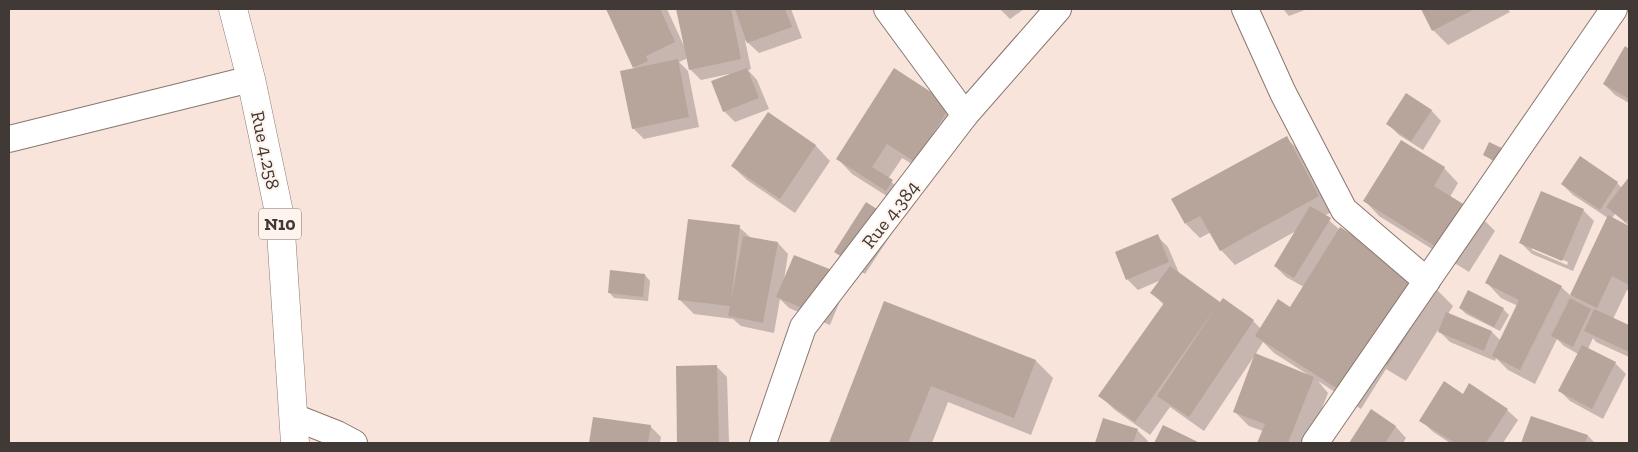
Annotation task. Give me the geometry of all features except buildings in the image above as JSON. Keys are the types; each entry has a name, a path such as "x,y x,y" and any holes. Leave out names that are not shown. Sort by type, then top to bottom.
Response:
{"highway":[{"name":"Rue 4.258","path":"234,9 280,217 295,430"}],"street":[{"path":"887,9 965,115"},
{"name":"Rue 4.384","path":"763,443 803,327 965,115 1058,9"},
{"path":"1245,9 1283,93 1344,210 1427,281"},
{"path":"1315,443 1614,9"},
{"path":"9,139 250,79"},
{"path":"295,430 337,434 354,443"}]}
